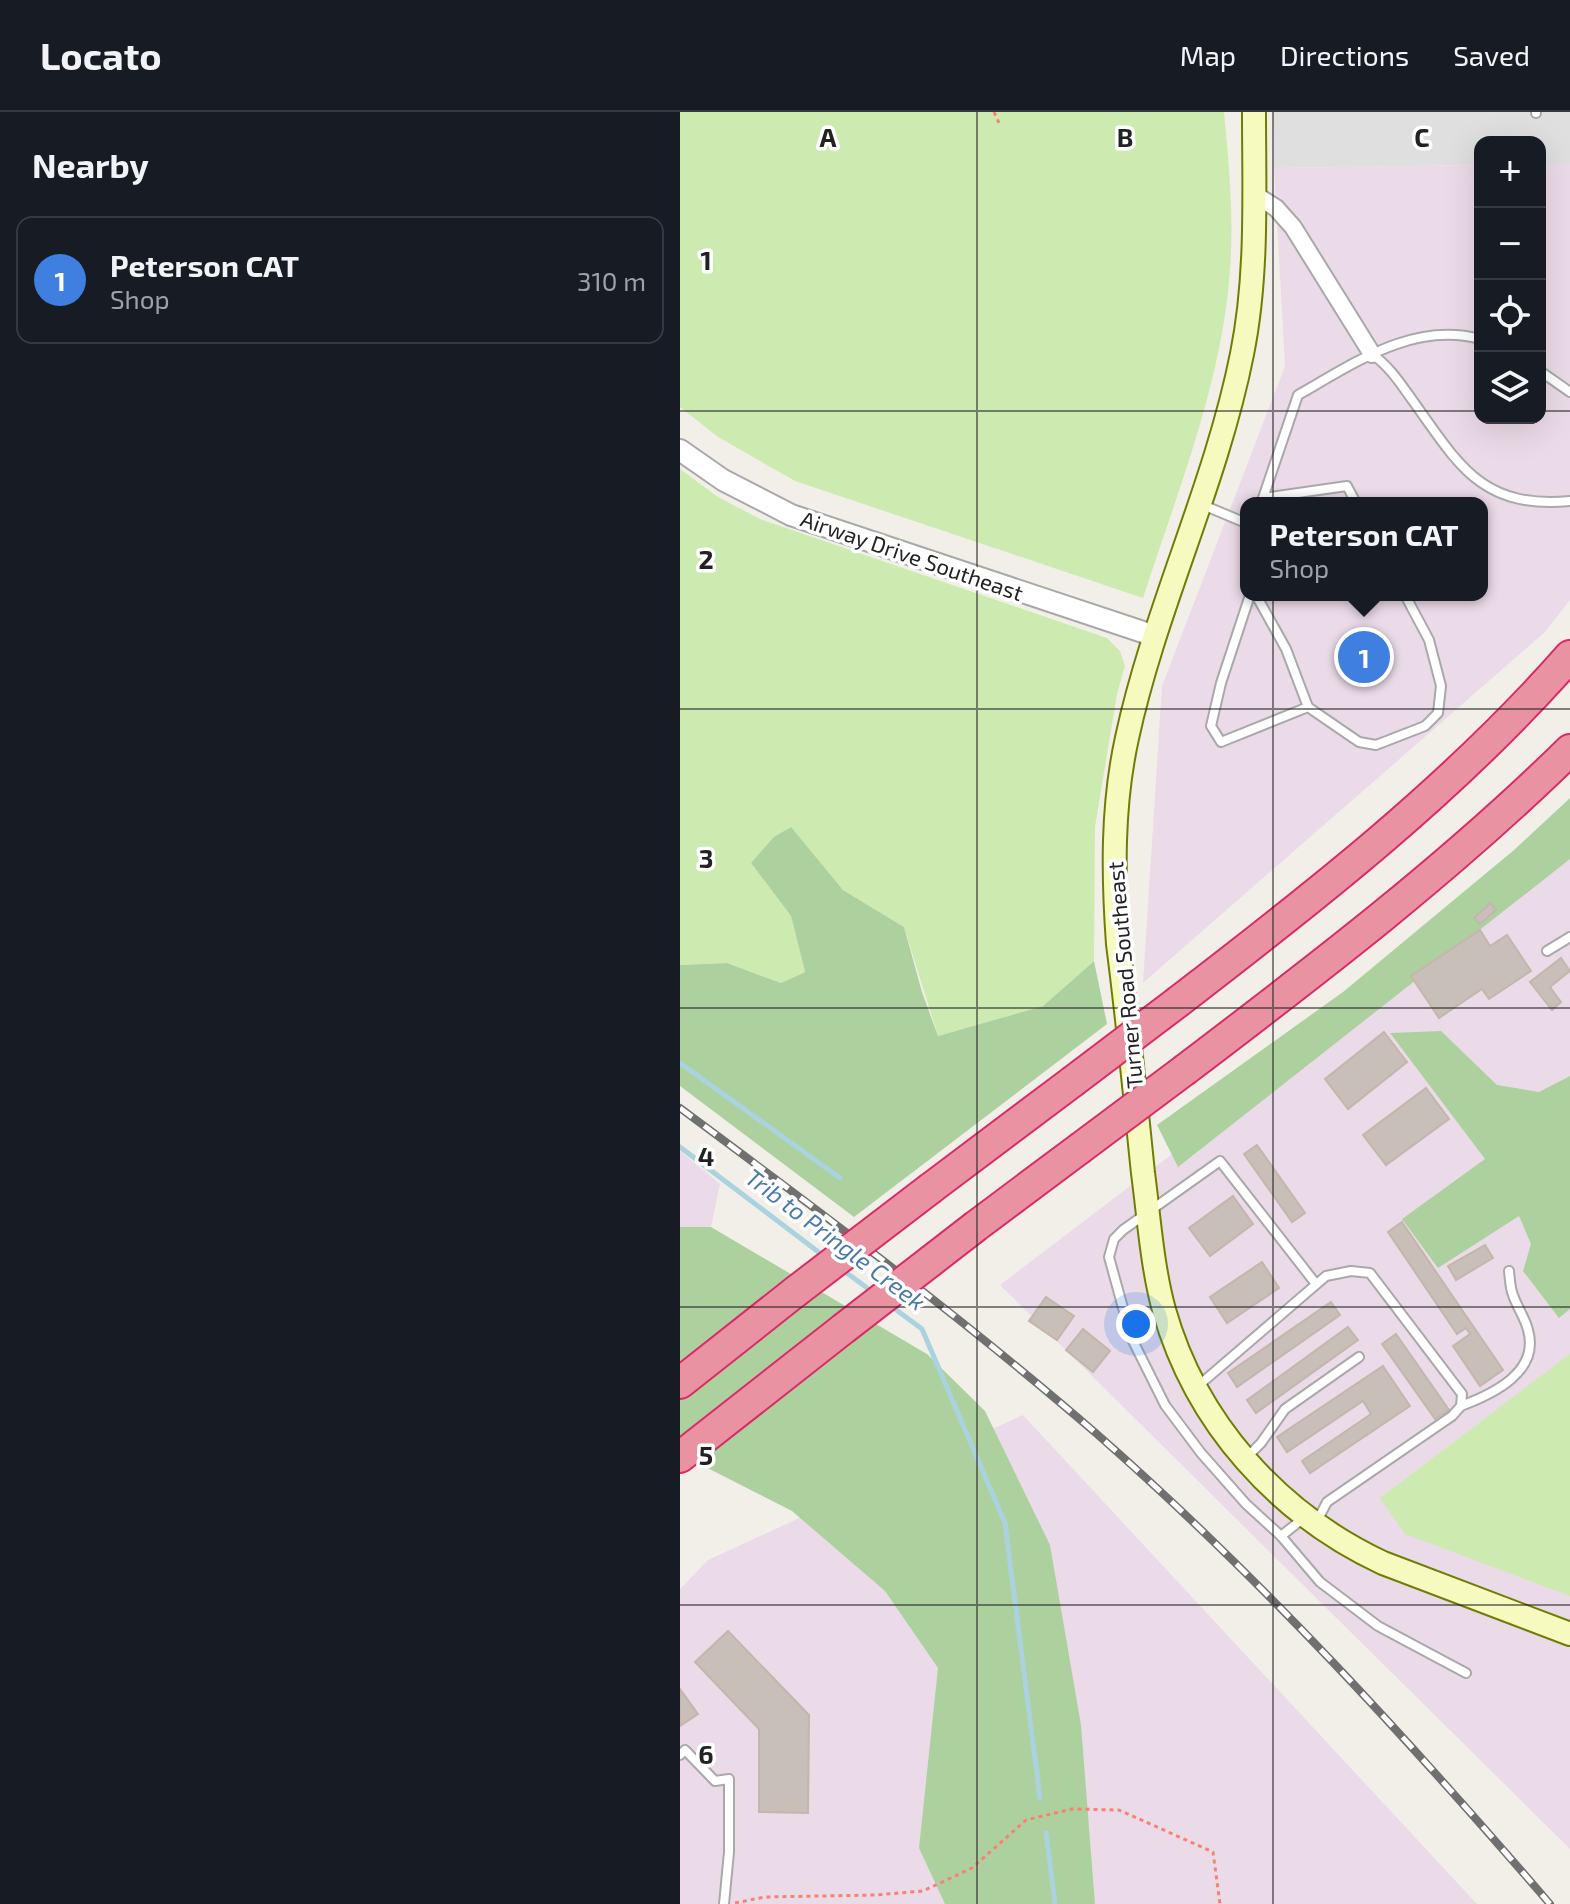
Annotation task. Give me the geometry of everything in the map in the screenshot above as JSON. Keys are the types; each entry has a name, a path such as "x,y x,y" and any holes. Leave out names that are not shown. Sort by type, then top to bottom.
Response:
{"highway":[{"path":"680,1383 1285,920 1368,852 1496,735 1570,656"},
{"path":"680,1457 976,1226 1186,1069 1419,888 1570,750"}],"main road":[{"name":"Turner Road Southeast","path":"1254,112 1250,301 1242,353 1229,410 1155,636 1126,739 1119,781 1113,861 1118,944 1148,1213 1164,1309 1176,1345 1209,1411 1244,1459 1277,1493 1310,1520 1356,1550 1383,1563 1570,1634"}],"street":[{"path":"1254,194 1276,208 1293,227 1372,354"},
{"name":"Airway Drive Southeast","path":"680,450 723,480 791,515 1155,636"}],"lane":[{"path":"1263,497 1298,395 1402,341 1434,335 1474,338"},
{"path":"1372,354 1390,369 1465,471 1484,486 1533,503 1570,501"},
{"path":"1546,375 1570,392"},
{"path":"1279,497 1347,486 1353,497"},
{"path":"1319,490 1320,497"},
{"path":"1199,503 1240,520"},
{"path":"1251,601 1221,683 1211,726 1221,742 1308,707"},
{"path":"1257,601 1286,649 1308,707 1359,742 1376,745 1425,726 1438,713 1441,686 1433,655 1429,640 1408,601"},
{"path":"1547,951 1570,937"},
{"path":"1316,1284 1220,1161 1114,1239 1109,1257 1131,1337 1165,1405 1246,1504 1281,1536 1301,1562 1334,1594 1378,1626 1466,1673"},
{"path":"1196,1388 1326,1276 1351,1271 1370,1273 1462,1394 1461,1406"},
{"path":"1281,1536 1310,1520 1327,1502 1452,1416 1461,1406 1492,1395 1526,1364 1531,1350 1529,1330 1512,1293 1509,1271"},
{"path":"1244,1459 1261,1443 1285,1409 1359,1357"},
{"path":"680,1755 685,1750 715,1781 729,1779 729,1852 724,1904"}],"path":[{"path":"994,112 999,123"},
{"path":"731,1904 765,1897 923,1891 972,1868 1026,1820 1072,1809 1119,1810 1213,1852 1220,1904"}],"shaded area":[{"path":"1273,112 1570,112 1570,164 1546,164 1546,136 1474,136 1474,165 1274,168"},
{"path":"1546,164 1570,164 1570,600 1545,632 1143,983 1162,686 1285,366 1274,168 1474,165 1474,424 1546,424"},
{"path":"1570,851 1570,1849 1000,1285"},
{"path":"680,1151 720,1184 711,1227 680,1227"},
{"path":"1023,1415 1477,1904 680,1904 680,1589 708,1560"}],"green space":[{"path":"680,112 1224,112 1231,230 1230,270 1218,354 1197,436 1143,598 795,481 718,437 680,407"},
{"path":"680,469 718,497 760,519 1107,638 1120,651 1125,666 1117,694 1095,827 1094,961 1043,1006 938,1036 904,927 843,890 790,827 751,863 791,916 805,972 781,983 727,963 680,965"},
{"path":"1570,798 1570,859 1178,1167 1157,1125 1343,992 1514,850"},
{"path":"791,827 843,890 904,927 938,1036 1043,1006 1094,961 1107,1024 854,1217 680,1086 680,965 727,963 781,983 805,972 791,916 751,863 774,837"},
{"path":"1441,1031 1497,1085 1539,1092 1570,1076 1570,1309 1559,1318 1523,1271 1531,1244 1519,1216 1438,1268 1402,1219 1485,1159 1390,1033"},
{"path":"680,1227 711,1227 927,1354 985,1411 1050,1545 1081,1725 1095,1904 945,1904 919,1848 938,1668 885,1591 792,1511 680,1454"},
{"path":"1570,1354 1570,1596 1405,1534 1380,1498"}],"building":[{"path":"1490,903 1496,910 1480,924 1474,918"},
{"path":"1480,930 1490,946 1507,935 1531,971 1489,999 1482,989 1439,1018 1411,976"},
{"path":"1561,958 1570,971 1550,987 1561,1002 1552,1010 1530,982"},
{"path":"1384,1032 1407,1062 1348,1109 1325,1079"},
{"path":"1426,1088 1449,1119 1386,1165 1363,1135"},
{"path":"1257,1145 1305,1213 1292,1222 1244,1154"},
{"path":"1233,1196 1253,1224 1210,1256 1189,1228"},
{"path":"1402,1222 1503,1370 1480,1386 1453,1346 1470,1334 1466,1328 1457,1334 1388,1232"},
{"path":"1485,1245 1493,1258 1456,1280 1448,1266"},
{"path":"1262,1262 1279,1288 1227,1323 1210,1297"},
{"path":"1046,1297 1074,1316 1057,1340 1029,1321"},
{"path":"1331,1302 1340,1315 1237,1387 1228,1373"},
{"path":"1348,1327 1358,1340 1256,1413 1247,1400"},
{"path":"1083,1329 1110,1351 1093,1372 1066,1350"},
{"path":"1396,1334 1449,1410 1435,1419 1382,1344"},
{"path":"1383,1366 1410,1406 1310,1473 1302,1461 1371,1414 1363,1401 1287,1452 1277,1437"},
{"path":"728,1631 809,1715 808,1813 759,1812 759,1729 695,1662"},
{"path":"680,1689 698,1714 680,1726"}],"waterway":[{"path":"680,1063 840,1178"},
{"name":"Trib to Pringle Creek","path":"680,1147 825,1257"},
{"name":"Trib to Pringle Creek","path":"840,1268 874,1293"},
{"name":"Trib to Pringle Creek","path":"891,1306 922,1329 1005,1523 1040,1798"},
{"name":"Trib to Pringle Creek","path":"1046,1833 1055,1904"}],"railway":[{"path":"680,1108 944,1308 1098,1435 1159,1490 1276,1603 1388,1721 1550,1904"}],"place":[{"name":"Peterson CAT","path":"1364,657"}]}
